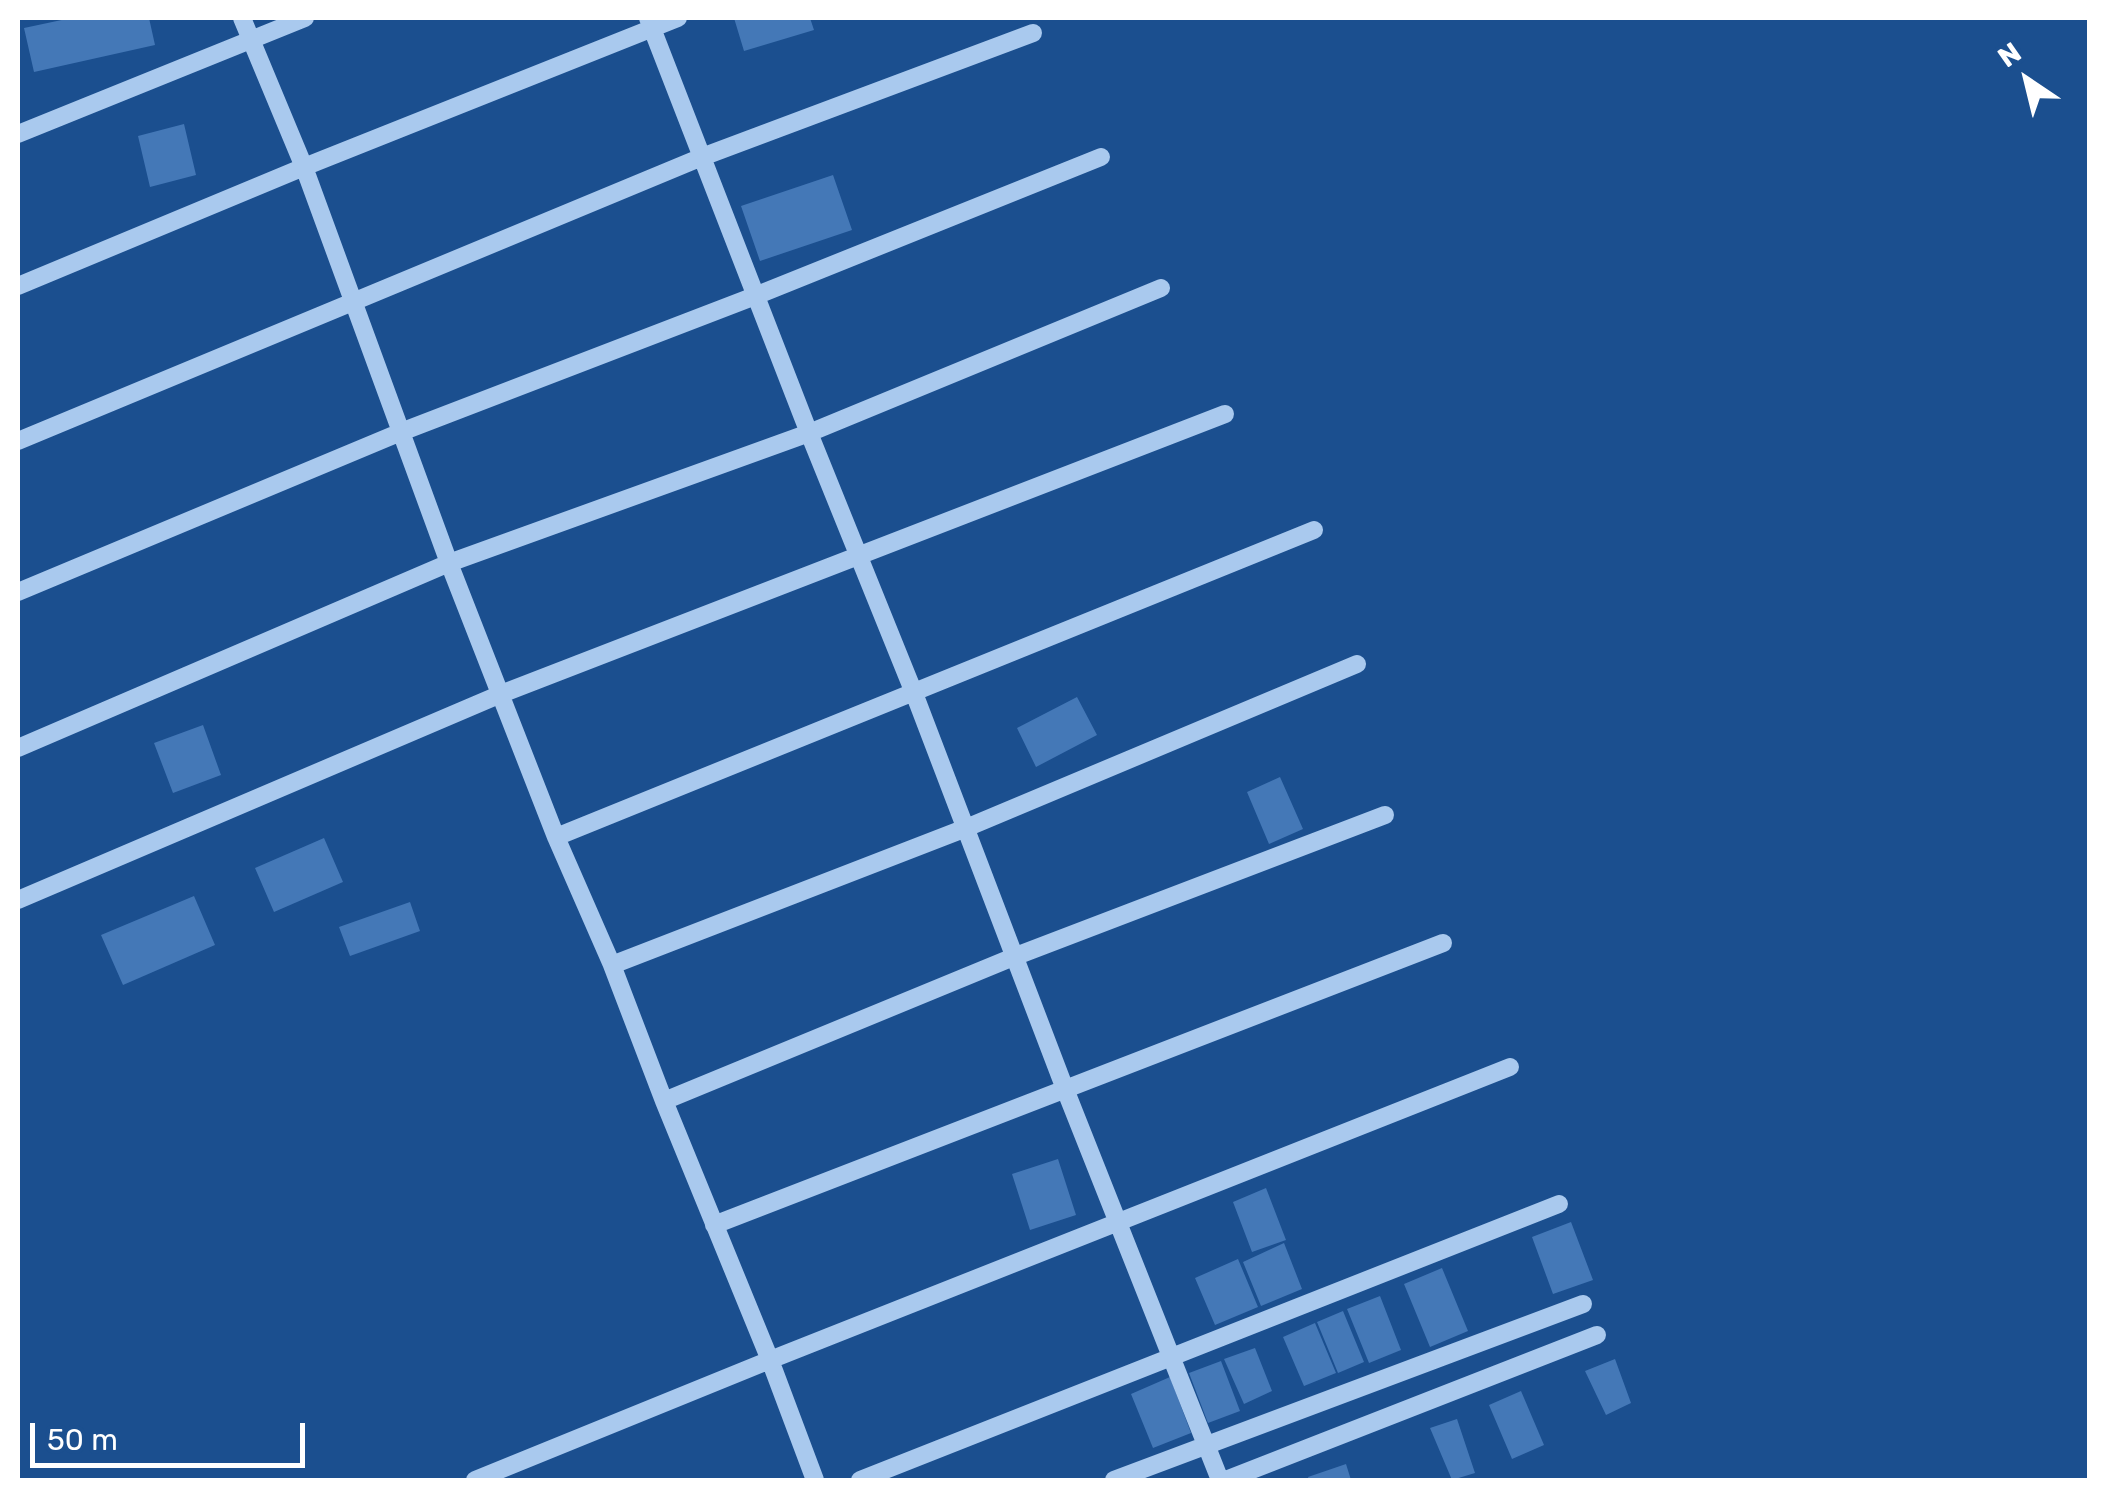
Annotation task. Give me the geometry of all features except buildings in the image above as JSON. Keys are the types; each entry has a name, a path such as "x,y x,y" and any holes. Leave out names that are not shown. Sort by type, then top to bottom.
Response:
{"street":[{"path":"242,18 304,167 449,562 556,837 612,964 815,1480"},
{"path":"18,134 305,18"},
{"path":"18,286 650,22 678,18"},
{"path":"650,22 1065,1089 1223,1480 1596,1335"},
{"path":"18,441 702,157 1033,34"},
{"path":"18,592 401,432 1101,157"},
{"path":"18,748 449,562 809,433 1161,288"},
{"path":"18,900 501,694 1225,414"},
{"path":"556,837 1314,530"},
{"path":"612,964 966,828 1357,664"},
{"path":"664,1101 1016,956 1385,815"},
{"path":"714,1225 1443,943"},
{"path":"475,1480 1510,1067"},
{"path":"860,1480 1559,1204"},
{"path":"1114,1480 1583,1304"}]}
